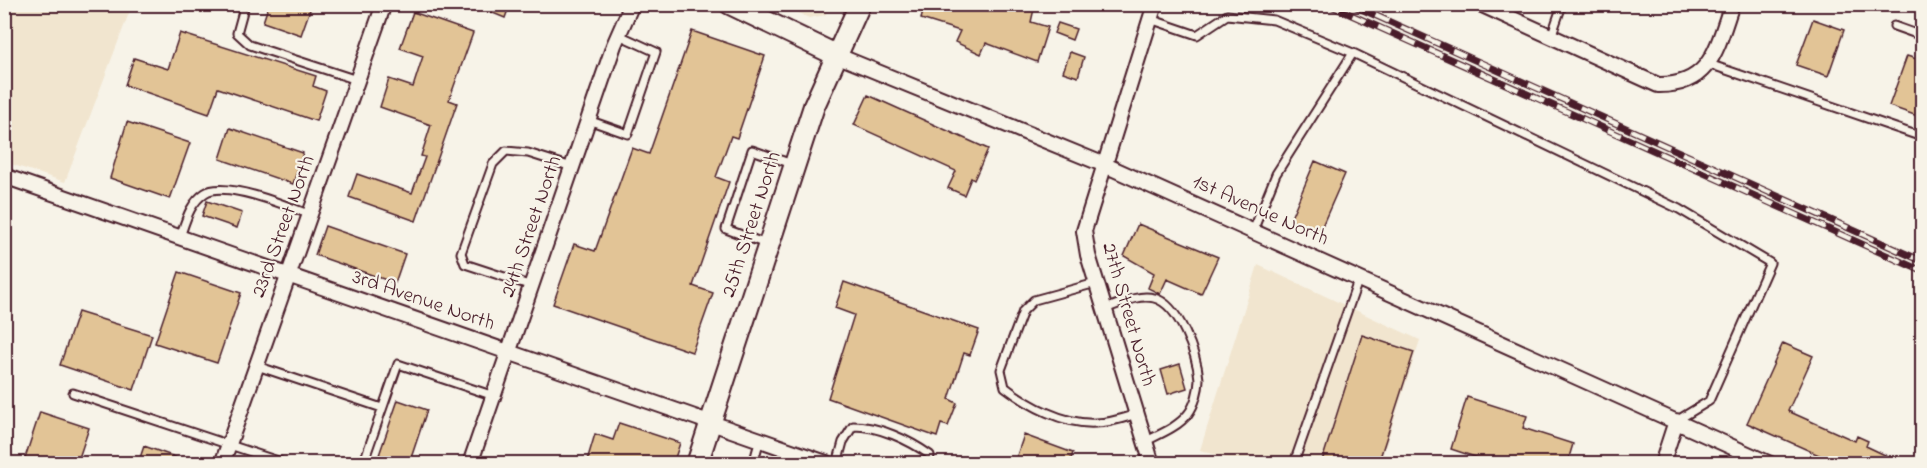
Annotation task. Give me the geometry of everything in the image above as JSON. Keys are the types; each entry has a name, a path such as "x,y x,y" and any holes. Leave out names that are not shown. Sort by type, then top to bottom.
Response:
{"main road":[{"name":"1st Avenue North","path":"730,4 836,55"},
{"name":"25th Street North","path":"697,464 814,106 860,4"}],"street":[{"name":"23rd Street North","path":"222,464 308,214 384,4"},
{"name":"24th Street North","path":"470,464 588,120 632,4"},
{"name":"27th Street North","path":"1152,464 1096,283 1084,231 1155,4"},
{"path":"1480,4 1658,85 1678,85 1698,75 1717,48 1732,4"},
{"name":"1st Avenue North","path":"836,55 1105,165 1770,464"},
{"name":"3rd Avenue North","path":"4,176 760,439 813,461 829,464"},
{"path":"1662,464 1676,421"}],"lane":[{"path":"244,4 237,33 250,45 357,80"},
{"path":"1551,37 1561,8 1553,4"},
{"path":"1150,19 1197,35 1227,15 1274,20 1353,53 1679,209 1770,263 1709,400 1676,421"},
{"path":"1894,26 1923,36"},
{"path":"588,120 628,134 656,52 619,35"},
{"path":"1253,231 1276,174 1353,53"},
{"path":"1706,63 1923,137"},
{"path":"768,245 726,229 752,150 794,165"},
{"path":"532,286 465,264 461,253 493,164 506,151 528,153 572,167"},
{"path":"180,237 191,207 206,192 225,189 308,214"},
{"path":"1296,457 1359,278"},
{"path":"1096,283 1034,300 1023,311 1001,370 1005,387 1026,403 1068,419 1094,424 1137,414"},
{"path":"1105,309 1137,298 1154,298 1172,309 1184,328 1191,350 1199,379 1195,401 1188,415 1177,425 1146,441"},
{"path":"363,464 398,364 494,396"},
{"path":"255,365 382,408"},
{"path":"72,393 287,464"},
{"path":"837,464 843,442 853,426 866,426 914,444 930,455 929,464"},
{"path":"753,464 760,439"}],"shaded area":[{"path":"5,4 132,5 65,182 5,162"},
{"path":"781,5 830,5 825,15 809,18"},
{"path":"1258,265 1420,340 1380,463 1242,463 1200,450"}],"building":[{"path":"269,4 312,4 301,35 263,22"},
{"path":"471,4 510,4 505,18"},
{"path":"925,4 1018,4 1034,9 1031,22 1048,27 1037,62 986,43 981,54 955,42 960,31 921,19"},
{"path":"413,12 473,33 449,100 457,103 416,221 349,197 357,174 412,193 425,157 421,156 431,125 380,107 389,79 413,87 423,56 400,48"},
{"path":"1813,19 1844,30 1828,76 1796,65"},
{"path":"1058,23 1076,29 1072,40 1054,33"},
{"path":"692,31 765,56 737,138 731,136 716,177 729,182 693,286 713,293 692,352 553,304 574,244 595,251 632,148 649,154"},
{"path":"180,33 316,76 313,86 326,91 316,121 218,88 209,114 125,85 134,58 168,69"},
{"path":"1070,52 1084,57 1078,77 1063,72"},
{"path":"1907,56 1923,61 1923,118 1889,106"},
{"path":"868,95 988,149 974,180 971,178 964,195 948,188 956,171 854,125"},
{"path":"127,122 190,143 170,199 110,178"},
{"path":"230,128 303,153 293,184 220,159"},
{"path":"1315,161 1345,174 1319,233 1290,220"},
{"path":"207,201 242,213 237,228 202,216"},
{"path":"1138,224 1218,257 1201,294 1167,279 1160,294 1148,288 1154,273 1124,256"},
{"path":"325,226 405,254 395,283 315,255"},
{"path":"179,272 241,293 217,363 155,343"},
{"path":"844,282 979,330 970,355 964,353 949,399 957,403 948,426 941,424 937,437 828,398 854,315 835,308"},
{"path":"78,312 152,335 134,390 60,365"},
{"path":"1362,335 1414,352 1378,464 1321,464"},
{"path":"1783,343 1813,356 1788,411 1855,441 1857,436 1868,441 1866,446 1904,464 1839,464 1747,423"},
{"path":"1180,364 1187,388 1168,394 1161,370"},
{"path":"1467,397 1527,416 1523,428 1573,444 1567,464 1496,464 1451,449"},
{"path":"398,400 427,410 409,464 379,455"},
{"path":"40,412 89,428 77,464 23,464"},
{"path":"619,423 680,443 673,464 586,464 595,434 613,440"},
{"path":"1024,435 1073,453 1069,464 1014,464"},
{"path":"144,446 189,462 188,464 138,464"}],"railway":[{"path":"1327,4 1922,271"},
{"path":"1350,4 1922,261"}]}
